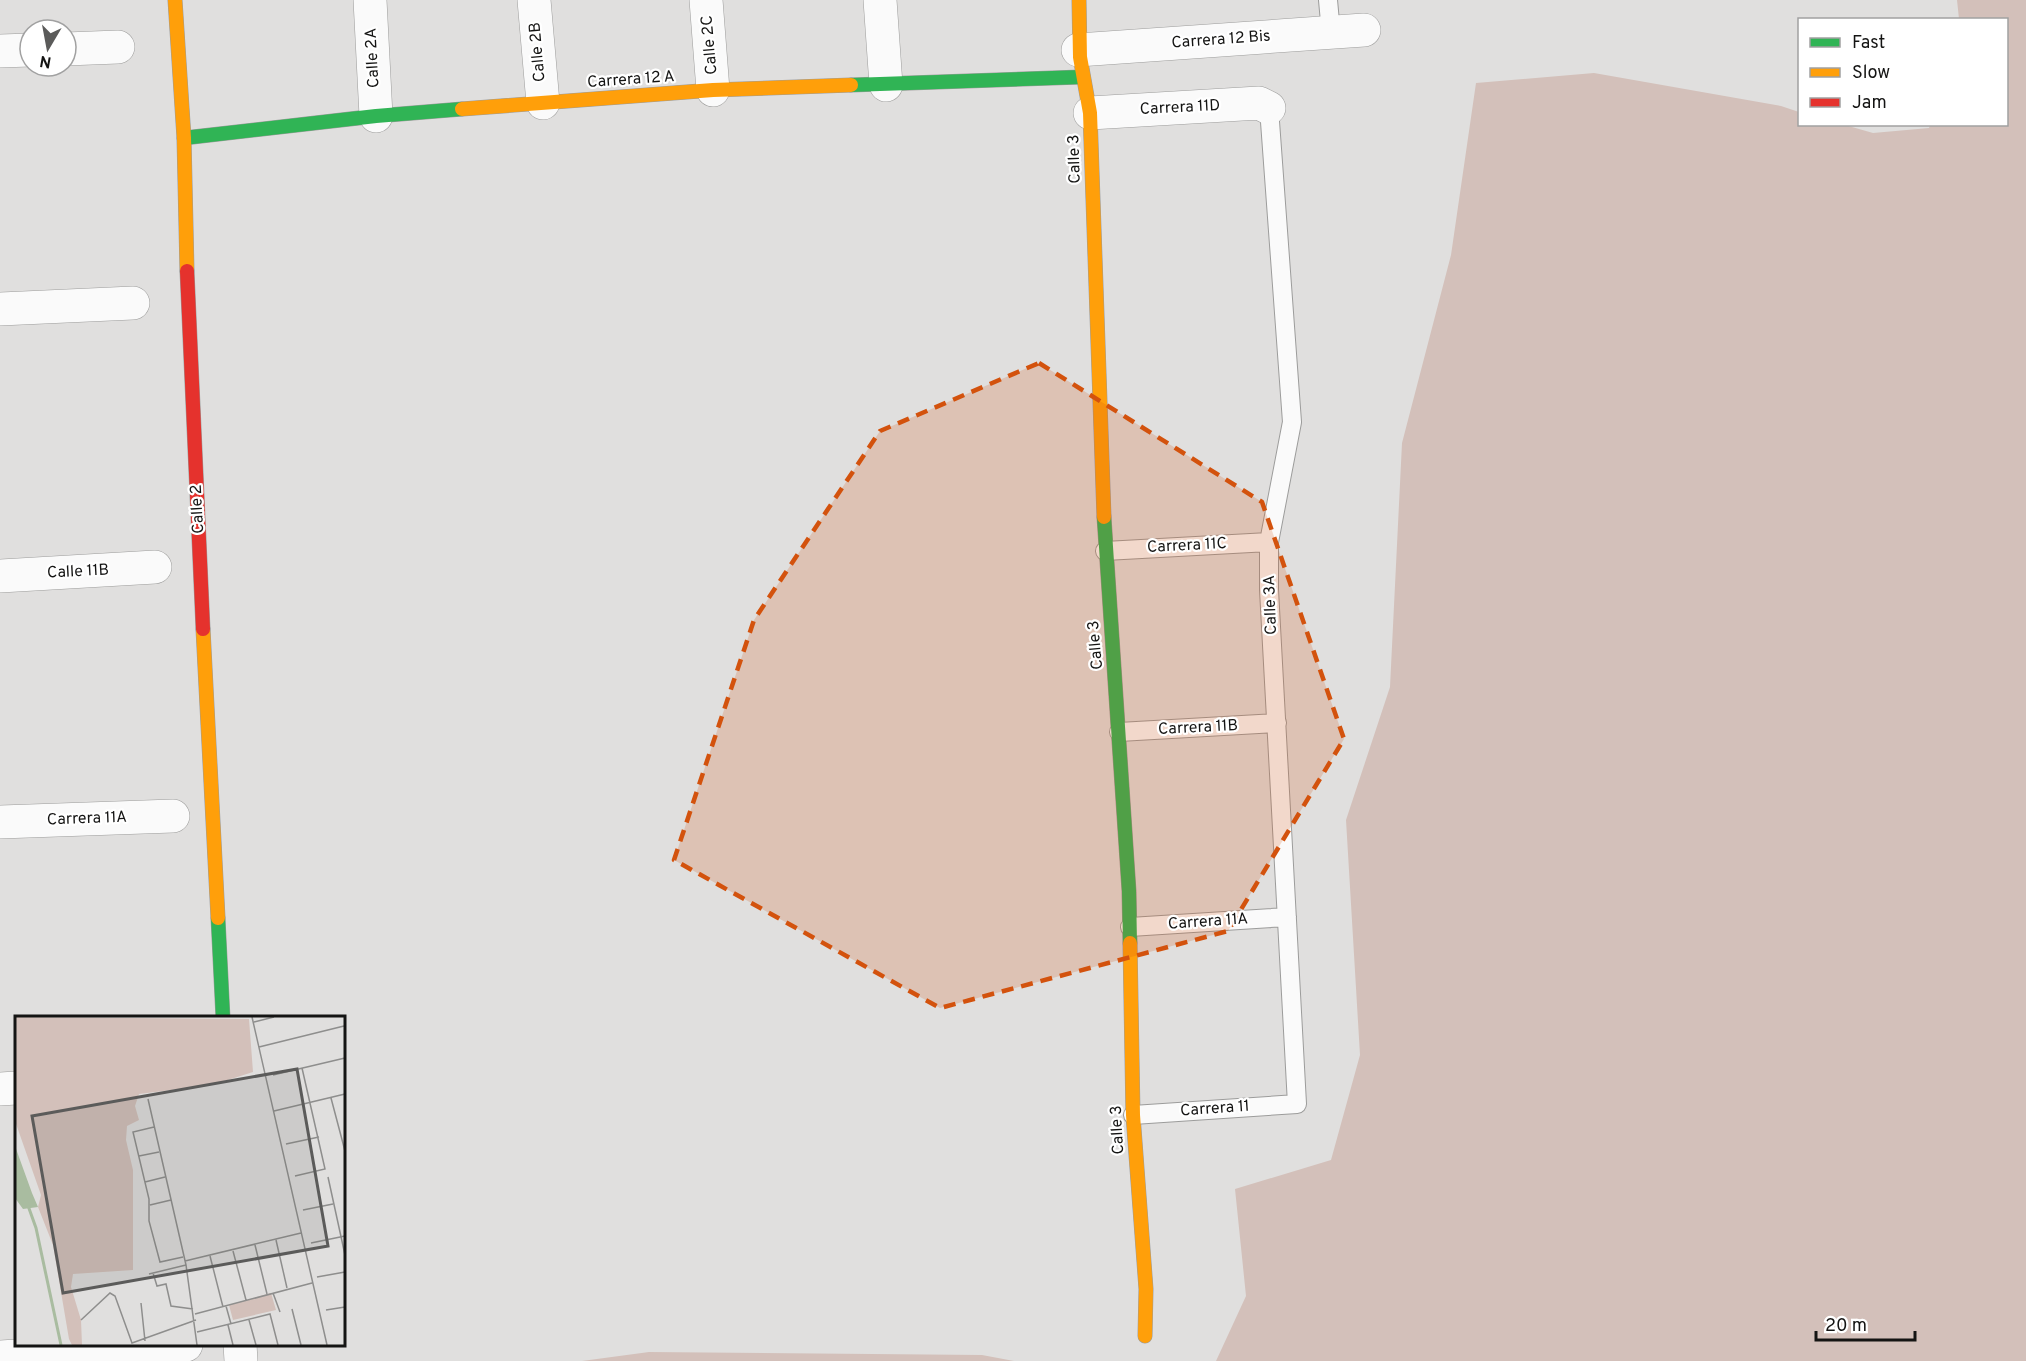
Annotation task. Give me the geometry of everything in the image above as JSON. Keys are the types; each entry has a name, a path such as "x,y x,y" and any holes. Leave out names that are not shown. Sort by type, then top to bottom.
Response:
{"street":[{"name":"Calle 2","path":"175,0 184,138 188,313 223,1016"},
{"name":"Calle 2A","path":"370,0 376,117"},
{"name":"Calle 2B","path":"534,0 543,103"},
{"name":"Calle 2C","path":"706,0 713,90"},
{"path":"880,0 886,85"},
{"name":"Calle 3","path":"1079,0 1080,64 1090,113 1105,551 1119,732 1130,927 1133,1115 1146,1289 1145,1335"},
{"name":"Carrera 12 Bis","path":"1080,64 1364,30"},
{"path":"78,49 118,48"},
{"path":"0,51 18,50"},
{"name":"Carrera 12 A","path":"184,138 376,117 543,103 713,90 886,85 1080,64"},
{"name":"Carrera 11D","path":"1090,113 1259,103 1269,108"},
{"path":"0,309 133,303"},
{"name":"Calle 11B","path":"0,576 155,567"},
{"name":"Carrera 11A","path":"0,822 173,816"},
{"path":"0,1089 15,1088"},
{"path":"0,1357 170,1346"},
{"path":"240,1346 241,1361"}],"lane":[{"path":"1328,0 1331,33"},
{"name":"Calle 3A","path":"1269,108 1292,422 1269,542 1269,590 1297,1104"},
{"name":"Carrera 11C","path":"1105,551 1269,542"},
{"name":"Carrera 11B","path":"1119,732 1278,723"},
{"name":"Carrera 11A","path":"1130,927 1287,917"},
{"name":"Carrera 11","path":"1133,1115 1297,1104"}],"highlighted area":[{"path":"1039,363 1262,502 1344,739 1228,931 940,1008 674,860 754,620 880,431"}],"shaded area":[{"path":"1957,0 2026,0 2026,1361 1216,1361 1246,1296 1235,1189 1331,1160 1360,1055 1346,820 1390,687 1402,443 1451,255 1476,83 1594,73 1781,106 1798,112 1798,126 1848,126 1873,133 1929,128 1930,126 2008,126 2008,18 1959,18"},
{"path":"649,1352 982,1355 1014,1361 582,1361"}],"traffic: fast":[{"path":"851,85 1081,77"},
{"path":"184,138 376,116 462,109"},
{"path":"1104,517 1129,891 1130,943"},
{"path":"218,918 223,1016"}],"traffic: slow":[{"path":"175,0 184,138 187,271"},
{"path":"1079,0 1080,57 1090,113 1104,517"},
{"path":"462,109 713,90 851,85"},
{"path":"203,629 218,918"},
{"path":"1130,943 1133,1115 1146,1289 1145,1336"}],"traffic: jam":[{"path":"187,271 203,629"}]}
